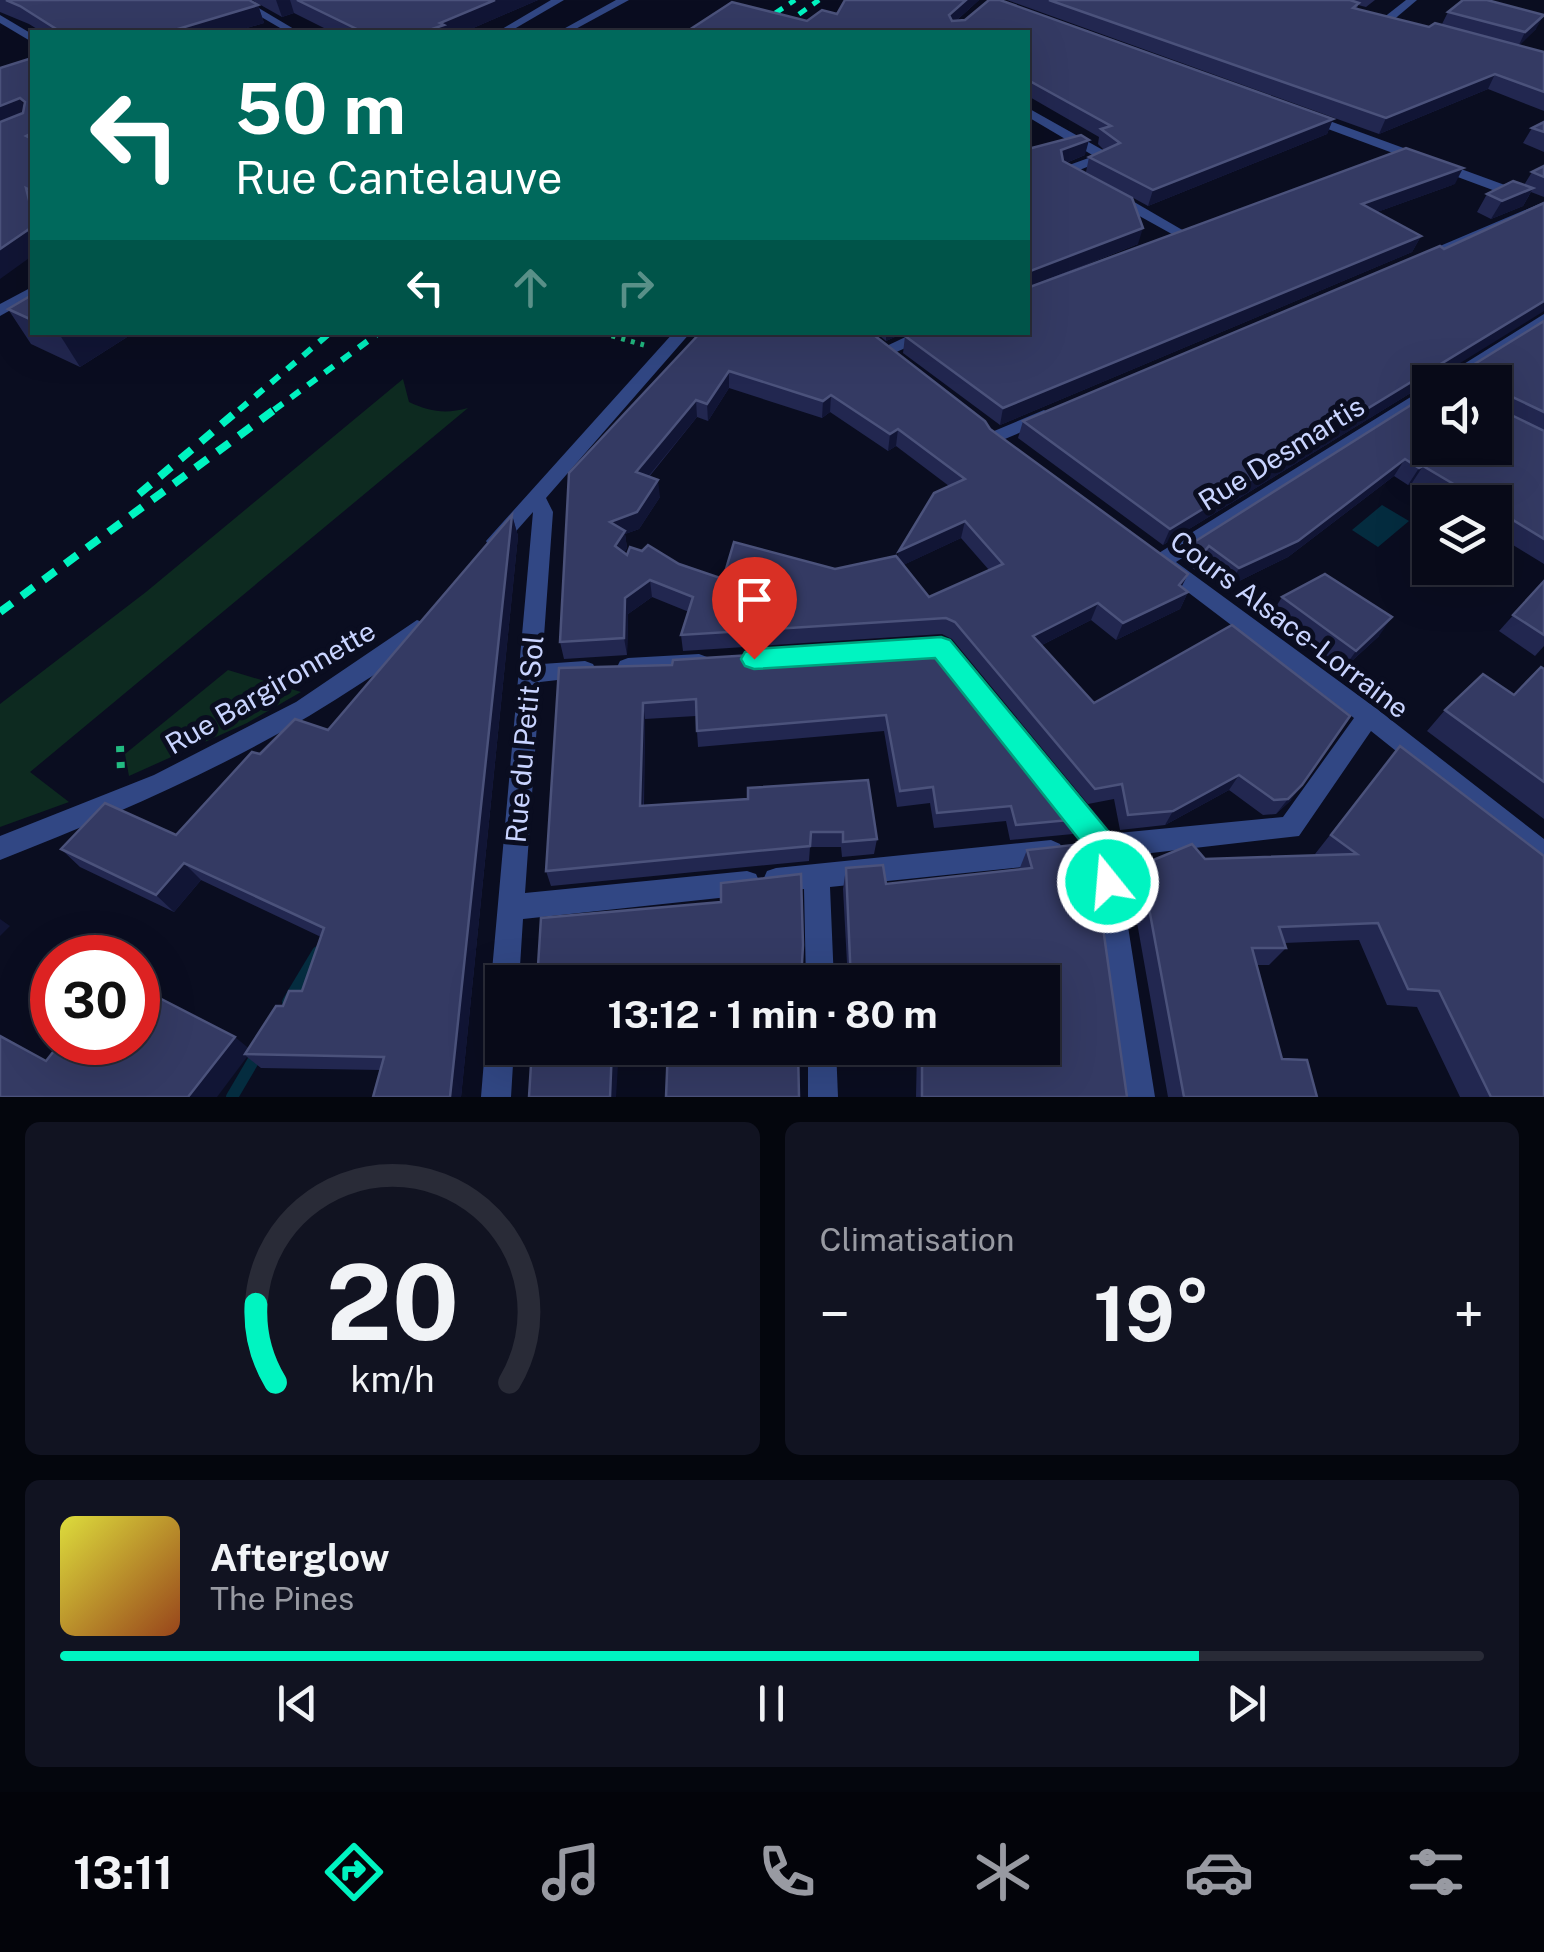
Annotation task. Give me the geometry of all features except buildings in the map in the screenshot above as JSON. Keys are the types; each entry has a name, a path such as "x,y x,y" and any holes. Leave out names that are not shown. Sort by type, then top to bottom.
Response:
{"street":[{"path":"237,0 282,30"},
{"path":"506,30 559,0"},
{"path":"567,30 624,0"},
{"path":"1387,20 1412,0"},
{"path":"0,18 30,38"},
{"path":"1283,108 1544,205"},
{"path":"1030,113 1105,157 1066,171 1184,235"},
{"path":"1382,158 1400,151"},
{"path":"1397,268 1544,205"},
{"path":"1167,242 1202,228"},
{"path":"0,311 30,293"},
{"path":"1471,365 1544,319"},
{"path":"483,556 679,335"},
{"path":"884,352 925,335"},
{"name":"Rue Desmartis","path":"1153,555 1412,402"},
{"path":"1017,453 985,431 1066,406"},
{"name":"Rue du Petit Sol","path":"506,965 543,512 536,497"},
{"name":"Cours Alsace-Lorraine","path":"1153,555 1369,716 1544,854"},
{"name":"Rue Bargironnette","path":"0,848 163,783 304,709 403,644 430,615"},
{"path":"529,674 725,661"},
{"path":"511,907 1290,828 1369,716"},
{"path":"1003,724 1102,846 1140,1097"},
{"path":"816,876 819,965"},
{"path":"496,1097 498,1065"},
{"path":"823,1065 824,1097"}],"path":[{"path":"609,335 666,351"},
{"path":"120,746 122,776"}],"green space":[{"path":"403,379 409,402 438,411 468,408 30,772 69,802 0,827 0,704 146,592"},
{"path":"228,670 301,692 247,723 129,776 125,754"}],"water":[{"path":"1382,505 1409,521 1378,547 1352,530"}],"waterway":[{"path":"288,1002 318,952"},
{"path":"232,1097 259,1051"}],"railway":[{"path":"750,30 795,0"},
{"path":"785,24 819,0"},
{"path":"239,410 327,335"},
{"path":"274,410 376,335"},
{"path":"139,494 242,407"},
{"path":"0,612 278,407"}],"route":[{"path":"754,659 941,647 1102,846 1108,882"}]}
